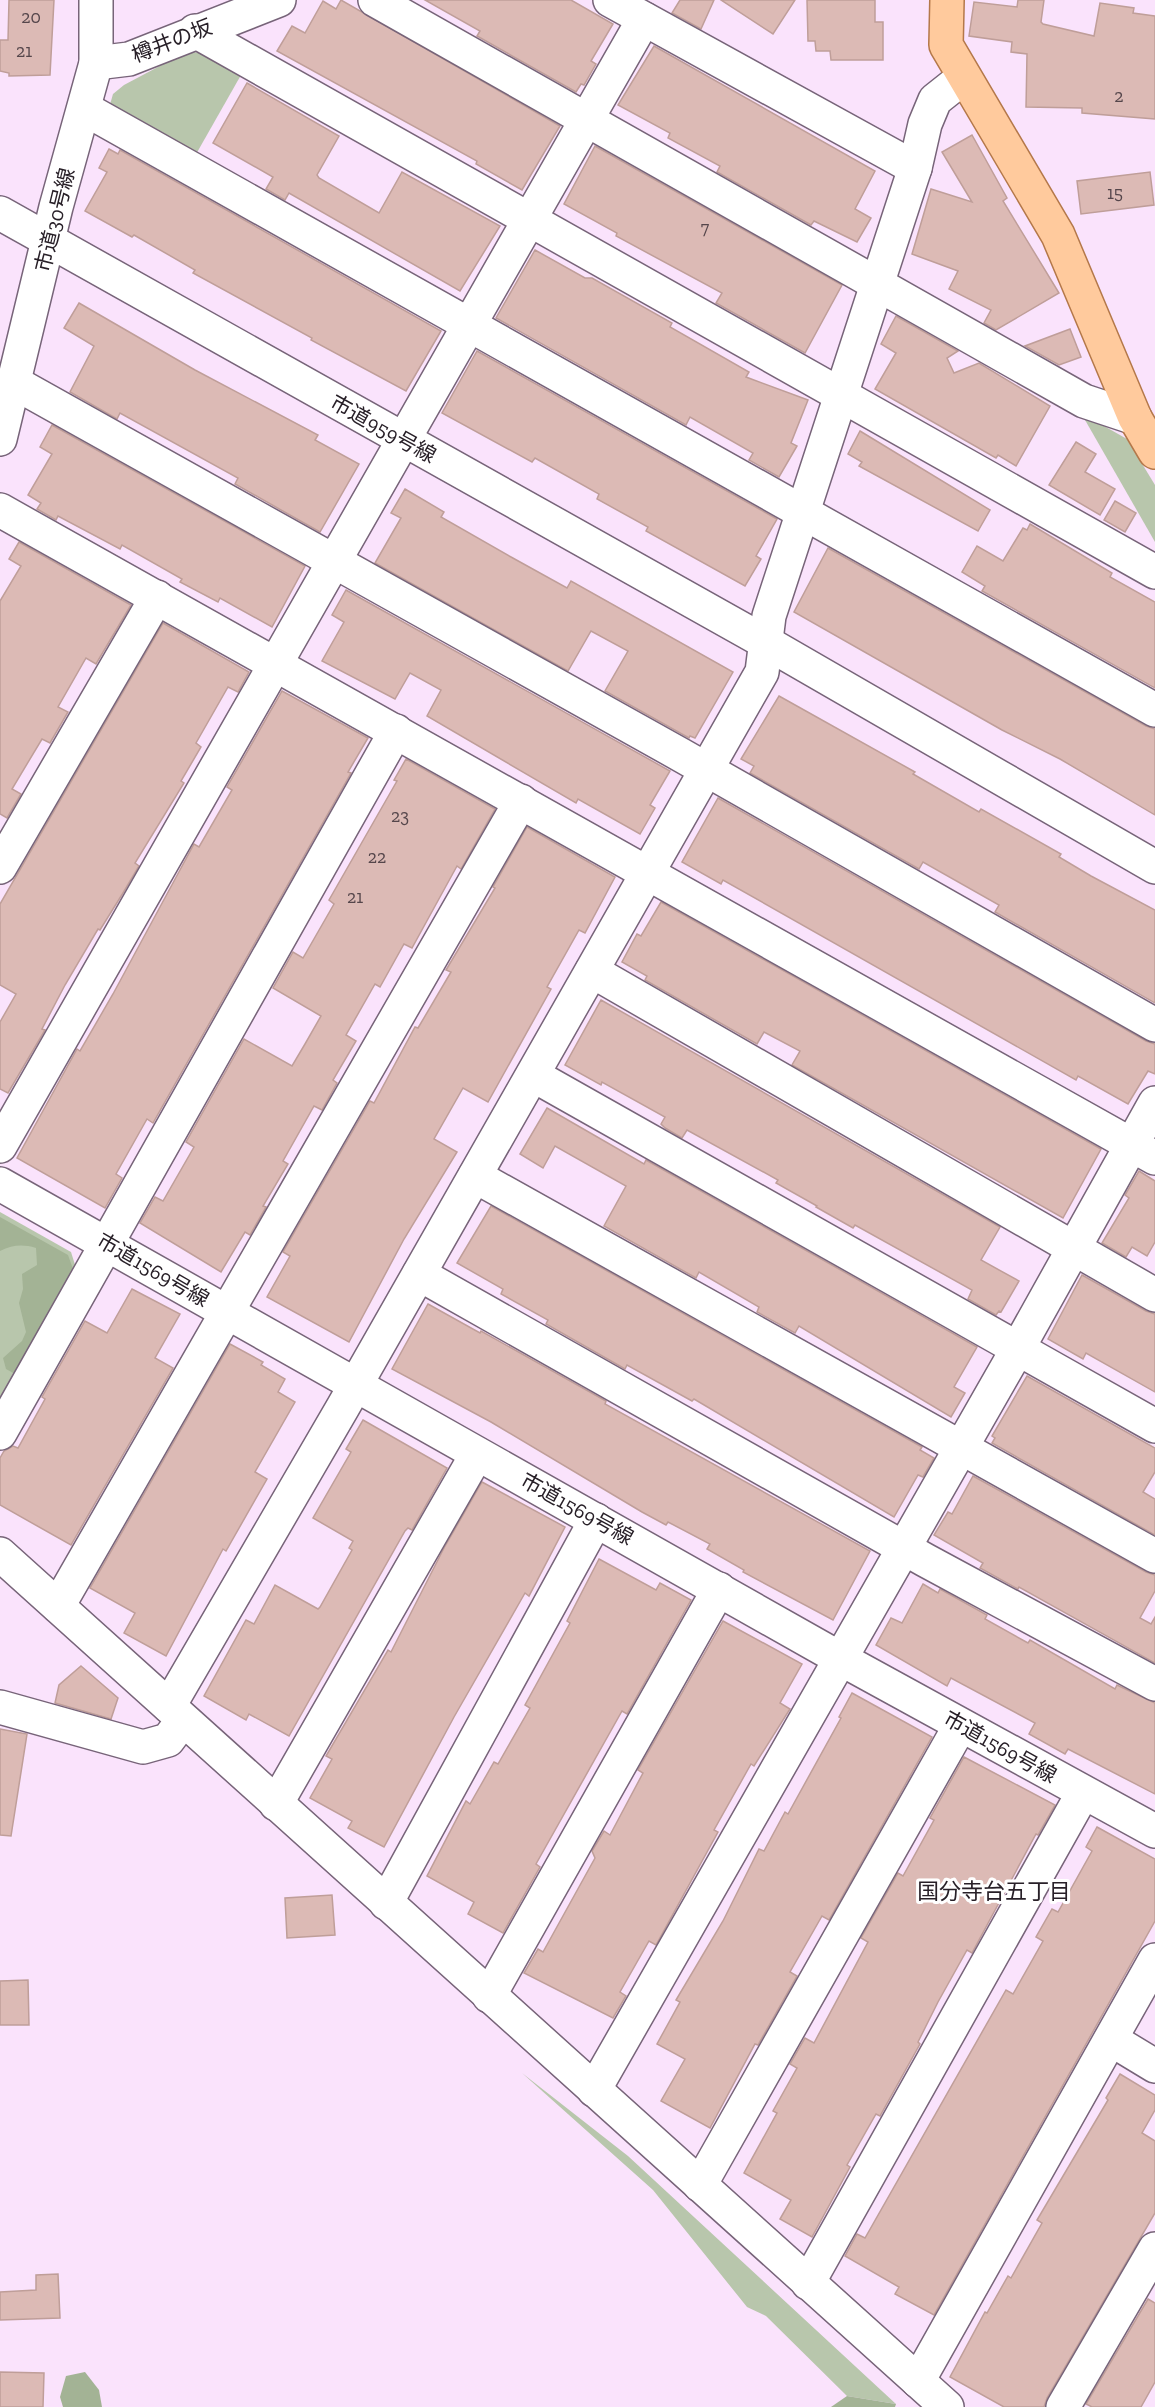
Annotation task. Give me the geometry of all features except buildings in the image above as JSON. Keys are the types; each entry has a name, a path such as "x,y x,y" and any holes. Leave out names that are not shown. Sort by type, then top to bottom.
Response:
{"main road":[{"path":"947,0 946,45 1058,234 1135,418 1154,449"}],"street":[{"name":"市道30号線","path":"0,439 48,240 86,110 96,63 96,0"},
{"path":"375,0 1084,401 1135,418"},
{"name":"樽井の坂","path":"96,63 129,59 275,1"},
{"path":"0,1146 586,121 628,7 915,168"},
{"path":"195,31 839,396 1155,572"},
{"path":"0,1707 143,1747 168,1740 176,1713 356,1385 762,672 769,616 915,168 925,124 935,100 964,78"},
{"path":"86,110 471,324 1155,710"},
{"name":"市道959号線","path":"0,213 767,644 1155,867"},
{"path":"15,383 707,770 1155,1025"},
{"path":"0,510 1143,1151"},
{"path":"0,867 157,597"},
{"path":"0,1433 396,731"},
{"path":"58,1606 521,801"},
{"path":"592,971 1155,1295"},
{"path":"532,1075 1155,1426"},
{"path":"594,2090 1074,1247 1143,1151 1155,1103"},
{"path":"475,1176 960,1450 1155,1556"},
{"name":"市道1569号線","path":"0,1184 960,1726 1155,1831"},
{"path":"419,1274 904,1548 1155,1684"},
{"path":"276,1804 477,1454"},
{"path":"386,1903 596,1520"},
{"path":"0,1554 947,2407"},
{"path":"489,1996 718,1589"},
{"path":"700,2185 960,1726"},
{"path":"808,2283 1083,1793"},
{"path":"918,2381 1155,1960"},
{"path":"1112,2040 1155,2066"},
{"path":"1063,2407 1155,2248"}],"green space":[{"path":"188,51 205,54 241,75 195,156 109,108 113,94 124,85"},
{"path":"1081,413 1127,439 1155,485 1155,542"},
{"path":"0,1212 71,1252 76,1268 0,1412"},
{"path":"0,1217 68,1255 73,1269 15,1374 6,1369 3,1358 22,1341 26,1332 19,1303 23,1289 22,1274 37,1265 36,1248 18,1246 0,1251"},
{"path":"522,2073 628,2156 896,2404 847,2396 766,2316 747,2307 653,2190"},
{"path":"85,2372 99,2390 102,2407 63,2407 60,2397 66,2376"},
{"path":"847,2396 896,2404 895,2407 831,2407"}],"district":[{"name":"国分寺台五丁目","path":"994,1891"}]}
